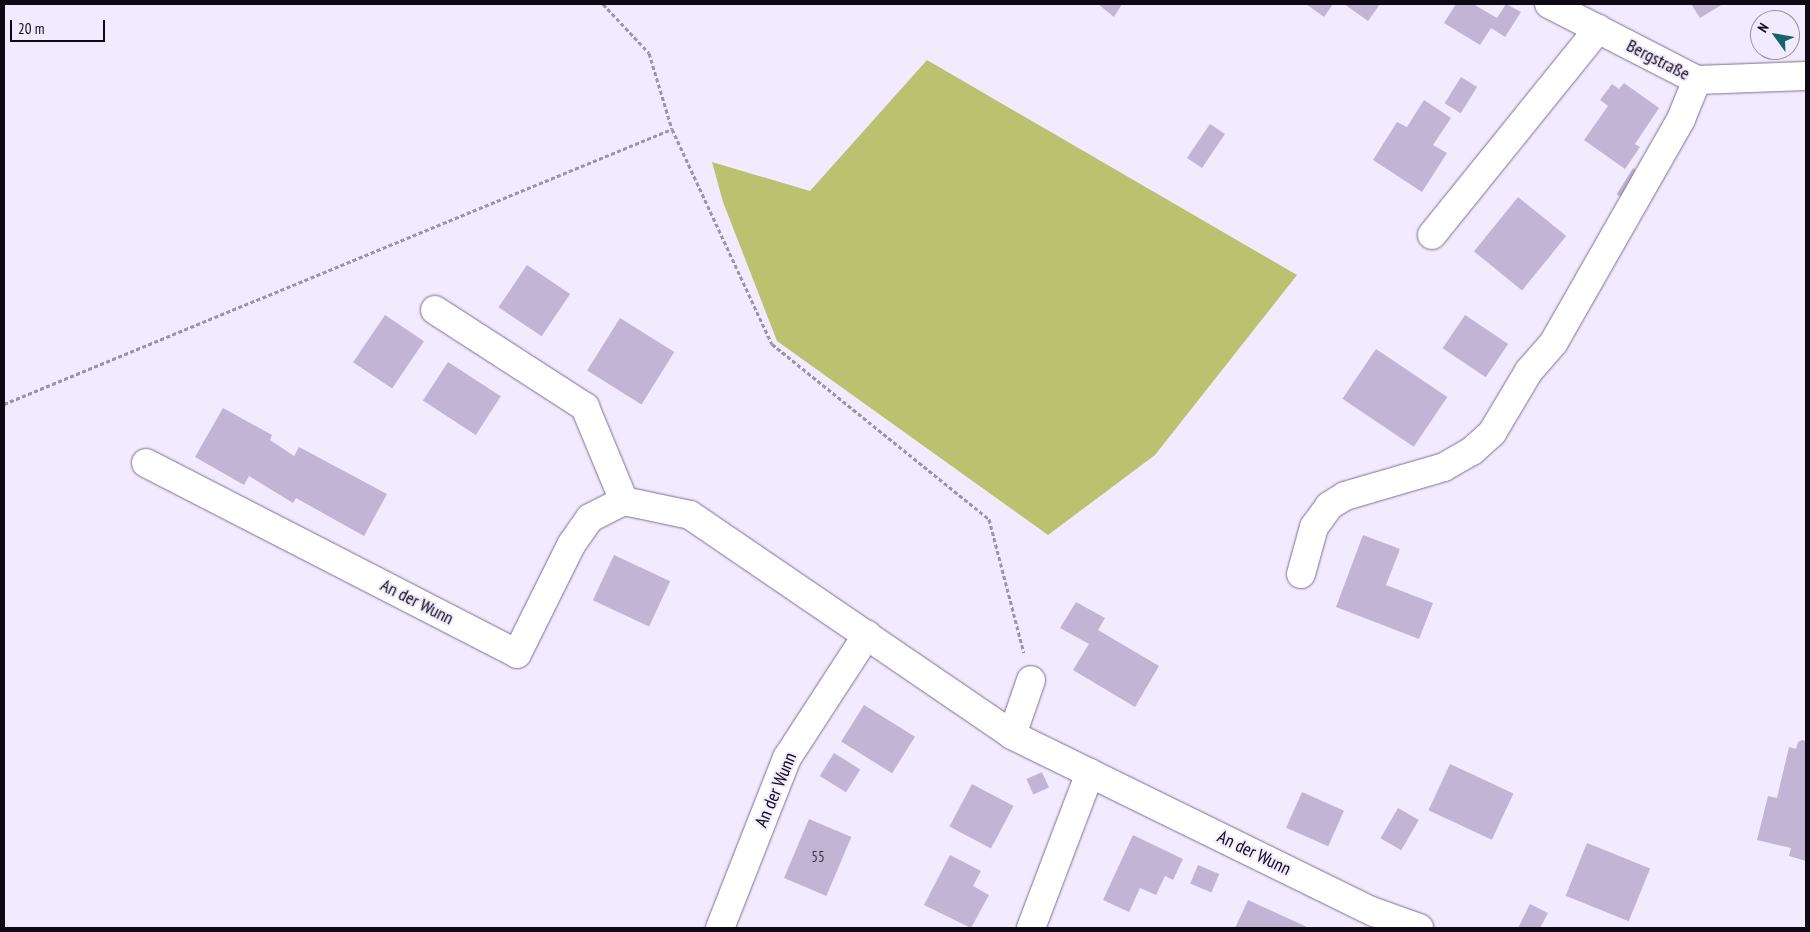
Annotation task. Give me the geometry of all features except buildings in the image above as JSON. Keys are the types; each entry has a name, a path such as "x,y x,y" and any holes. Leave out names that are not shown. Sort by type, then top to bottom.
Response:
{"street":[{"name":"Bergstraße","path":"1549,4 1697,80 1806,76"},
{"path":"1432,235 1598,29"},
{"path":"1301,574 1314,527 1329,506 1345,496 1444,467 1472,451 1492,433 1529,371 1554,342 1681,119 1697,80"},
{"path":"435,310 585,407 624,501"},
{"name":"An der Wunn","path":"146,463 517,654 571,545 590,518 624,501 690,515 1012,735 1374,912 1420,928"},
{"name":"An der Wunn","path":"720,928 787,758 867,635"},
{"path":"1012,735 1031,680"},
{"path":"1031,928 1090,773"}],"path":[{"path":"603,4 649,53 672,129 772,344 989,519 1031,680"},
{"path":"4,404 672,129"}],"green space":[{"path":"927,60 1297,275 1155,455 1048,535 777,341 723,202 712,162 810,191"}]}
